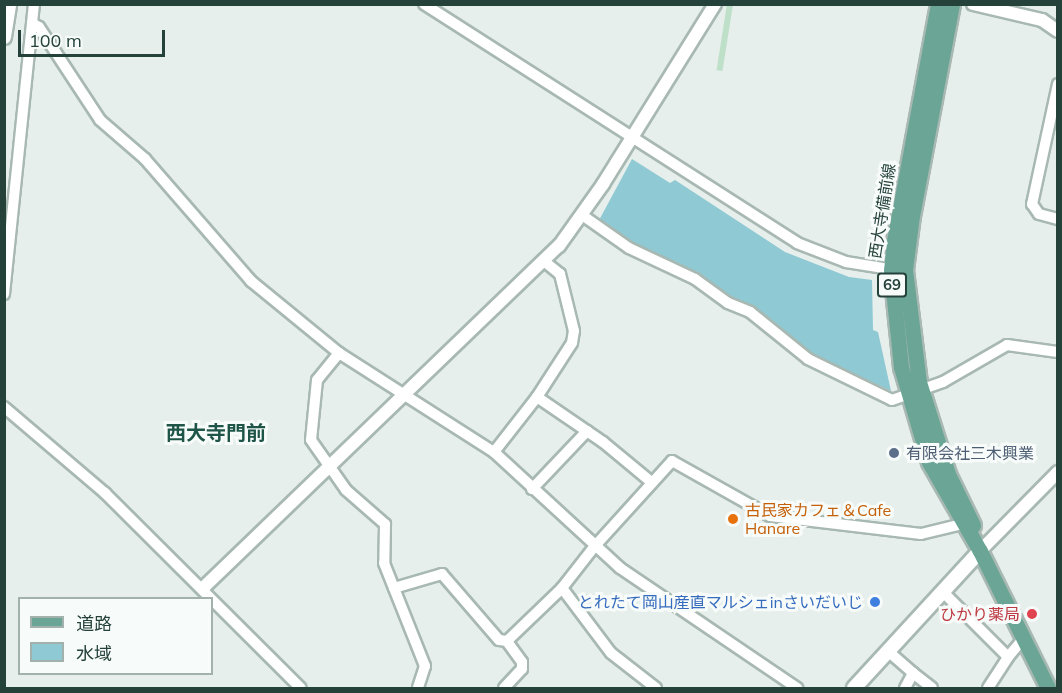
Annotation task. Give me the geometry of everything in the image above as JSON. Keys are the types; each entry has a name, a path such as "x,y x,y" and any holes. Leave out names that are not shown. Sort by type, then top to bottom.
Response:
{"main road":[{"path":"4,37 9,4"},
{"name":"西大寺備前線","path":"938,4 904,181 898,270 901,367 915,394 948,474 972,520 980,551"},
{"name":"西大寺備前線","path":"898,270 912,215 952,4"},
{"name":"西大寺備前線","path":"915,394 929,462 962,524 980,551 1045,687"},
{"path":"854,688 980,551"}],"street":[{"path":"424,4 797,243 846,262 898,270"},
{"path":"203,588 545,262 582,215 715,4"},
{"path":"974,4 1042,20 1058,31"},
{"path":"4,294 33,5"},
{"path":"32,23 39,27 100,120 146,159 250,281 339,353 402,397 458,426 494,452 594,546 797,688"},
{"path":"1058,84 1032,204 1039,214 1058,219"},
{"path":"582,215 629,248 695,279 728,303 750,312 808,359 892,400 915,394 1006,345 1058,352"},
{"path":"494,452 537,397 572,343 574,332 560,274 545,262"},
{"path":"339,353 317,380 313,398 311,440 346,490 385,524 384,563 425,666 418,688"},
{"path":"537,397 586,431 650,482"},
{"path":"4,407 72,463 212,597"},
{"path":"532,489 586,431"},
{"path":"507,641 562,588 594,546 650,482 672,461 770,516 921,534 962,524"},
{"path":"980,551 1057,472"},
{"path":"394,588 442,574 499,640 507,641 522,662 522,669 504,688"},
{"path":"562,588 611,653 656,688"},
{"path":"943,592 1008,657"},
{"path":"213,598 301,688"},
{"path":"988,688 1023,639"},
{"path":"889,652 932,688"},
{"path":"905,688 913,673"}],"green space":[{"path":"727,4 733,5 722,71 717,70"}],"water":[{"path":"632,159 670,183 675,180 785,252 849,277 872,280 873,330 878,332 891,391 815,356 754,309 597,224"}],"place":[{"name":"有限会社三木興業","path":"894,453"},
{"name":"古民家カフェ＆Cafe Hanare","path":"733,519"},
{"name":"とれたて岡山産直マルシェinさいだいじ","path":"875,602"},
{"name":"ひかり薬局","path":"1032,614"}],"district":[{"name":"西大寺門前","path":"216,432"}]}
